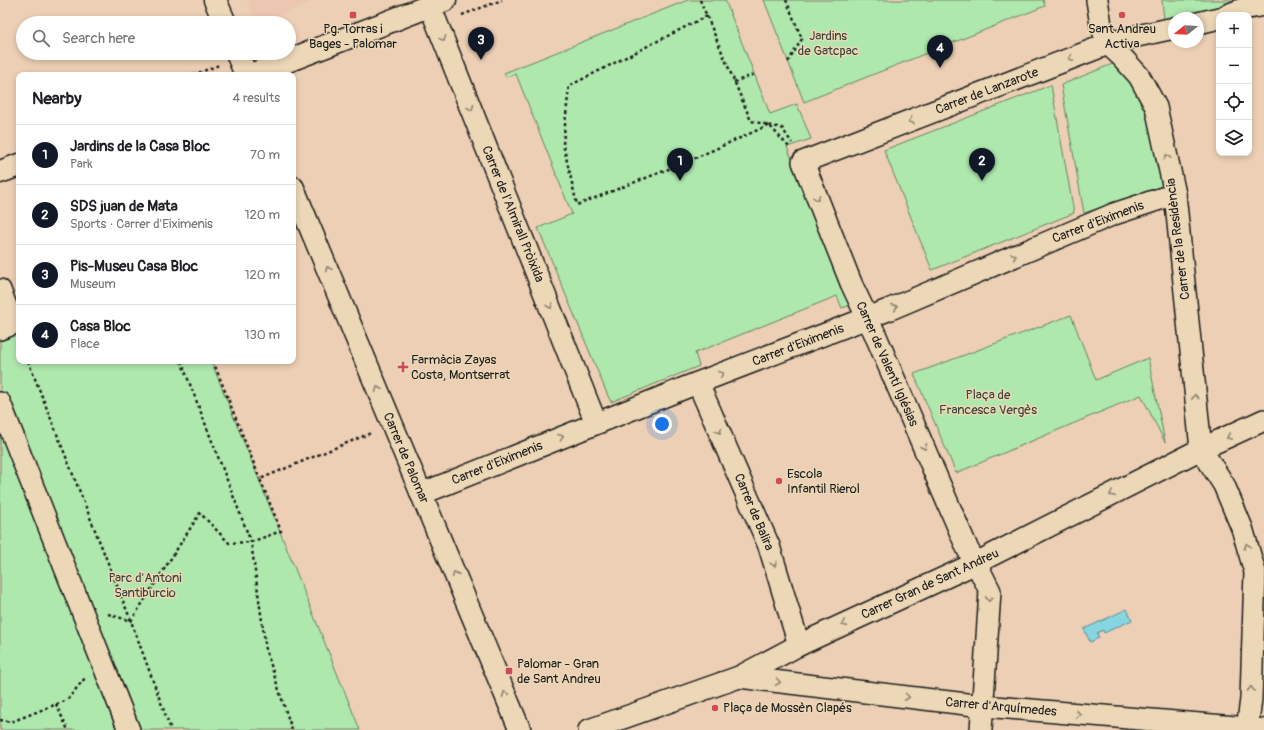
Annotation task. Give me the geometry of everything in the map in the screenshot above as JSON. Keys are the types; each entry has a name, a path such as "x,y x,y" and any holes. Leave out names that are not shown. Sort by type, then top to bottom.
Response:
{"street":[{"path":"215,0 222,16"},
{"name":"Carrer de la Residència","path":"1097,0 1101,25 1108,44 1139,76 1156,107 1175,194 1201,449"},
{"path":"296,58 437,3"},
{"name":"Carrer de l'Almirall Pròixida","path":"437,3 596,423"},
{"path":"1235,12 1264,5"},
{"path":"1204,22 1216,19"},
{"name":"Carrer de Lanzarote","path":"798,154 1108,44 1168,29"},
{"path":"231,60 243,72"},
{"path":"259,72 290,60"},
{"name":"Carrer de Valentí Iglésias","path":"798,154 866,318 875,334 968,550 990,591 981,730"},
{"path":"0,172 16,165"},
{"name":"Carrer de Palomar","path":"296,194 520,730"},
{"name":"Carrer d'Eiximenis","path":"421,494 698,382 856,323 1114,214 1175,194"},
{"path":"0,290 13,324 0,330"},
{"name":"Carrer de Balira","path":"698,382 769,546 798,645"},
{"path":"0,403 130,730"},
{"name":"Carrer Gran de Sant Andreu","path":"589,730 739,677 798,645 976,563 1201,449 1264,420"},
{"path":"1201,449 1224,485 1242,528 1255,572 1251,699 1253,729"},
{"name":"Carrer d'Arquímedes","path":"739,677 983,706 1253,729"}],"path":[{"path":"700,0 751,121 782,128 798,154"},
{"path":"786,0 802,39 788,62"},
{"path":"707,16 569,86 563,144 577,205 684,162 769,125"},
{"path":"199,72 225,60"},
{"path":"734,82 755,74"},
{"path":"769,125 798,154"},
{"path":"29,364 131,621 171,730"},
{"path":"182,364 251,542 266,650 292,730"},
{"path":"131,621 200,513 229,543 251,542 281,532 214,364"},
{"path":"260,479 373,432"},
{"path":"80,606 131,621"},
{"path":"0,720 11,722 67,700 102,660"},
{"path":"56,704 68,730"}],"shaded area":[{"path":"247,0 316,0 276,16 253,16"}],"green space":[{"path":"688,0 725,0 770,114 797,104 811,139 787,147 851,305 842,308 837,296 695,353 699,366 611,402 538,228 572,214 516,74 506,77 504,73"},
{"name":"Jardins de Gatcpac","path":"764,0 1043,0 1045,6 804,102"},
{"path":"1162,0 1264,0 1264,3 1201,12 1168,12 1168,18 1164,19"},
{"path":"1117,62 1142,96 1163,186 1084,213 1061,85"},
{"path":"1051,85 1074,213 932,270 884,150"},
{"name":"Plaça de Francesca Vergès","path":"1071,315 1096,380 1148,358 1165,442 1141,395 956,473 914,374"},
{"name":"Parc d'Antoni Santiburcio","path":"16,322 16,364 212,364 360,730 0,730 0,328"}],"water":[{"path":"1127,609 1132,620 1104,633 1103,630 1097,633 1099,638 1090,642 1084,629"}],"place":[{"name":"Pg. Torras i Bages - Palomar","path":"353,15"},
{"name":"Sant Andreu Activa","path":"1122,15"},
{"name":"Pis-Museu Casa Bloc","path":"481,60"},
{"name":"Casa Bloc","path":"940,68"},
{"name":"Jardins de la Casa Bloc","path":"680,181"},
{"name":"SDS juan de Mata","path":"982,181"},
{"name":"Farmàcia Zayas Costa, Montserrat","path":"403,367"},
{"name":"Escola Infantil Rierol","path":"779,481"},
{"name":"Palomar - Gran de Sant Andreu","path":"509,671"},
{"name":"Plaça de Mossèn Clapés","path":"715,708"}]}
